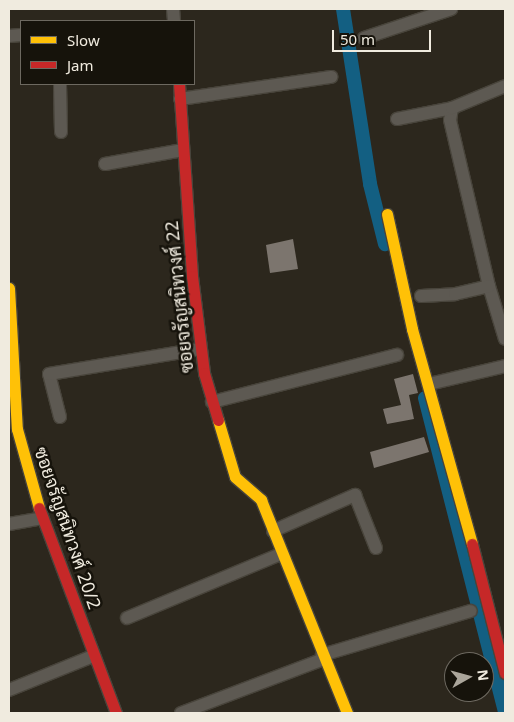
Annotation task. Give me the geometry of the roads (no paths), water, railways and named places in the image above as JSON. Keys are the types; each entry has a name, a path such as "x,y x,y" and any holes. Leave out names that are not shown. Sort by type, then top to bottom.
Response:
{"street":[{"path":"364,38 451,9"},
{"path":"180,99 331,76"},
{"path":"60,85 61,132"},
{"name":"ซอยจรัญสนิทวงศ์ 22","path":"179,85 200,349 212,402 235,477 257,494 347,713"},
{"path":"397,119 452,108 505,86"},
{"path":"452,108 450,120 489,286 505,339"},
{"path":"105,164 183,150"},
{"path":"387,214 403,291 505,673"},
{"path":"422,296 454,294 489,286"},
{"name":"ซอยจรัญสนิทวงศ์ 20/2","path":"9,288 18,429 42,518 116,713"},
{"path":"60,417 50,374 200,349"},
{"path":"212,402 396,355"},
{"path":"429,384 505,366"},
{"path":"273,532 355,495 376,548"},
{"path":"9,524 42,518"},
{"path":"127,618 281,554"},
{"path":"181,713 323,657 471,611"},
{"path":"9,690 93,656"}],"waterway":[{"path":"343,9 370,184 385,244"},
{"path":"425,398 505,712"}]}
